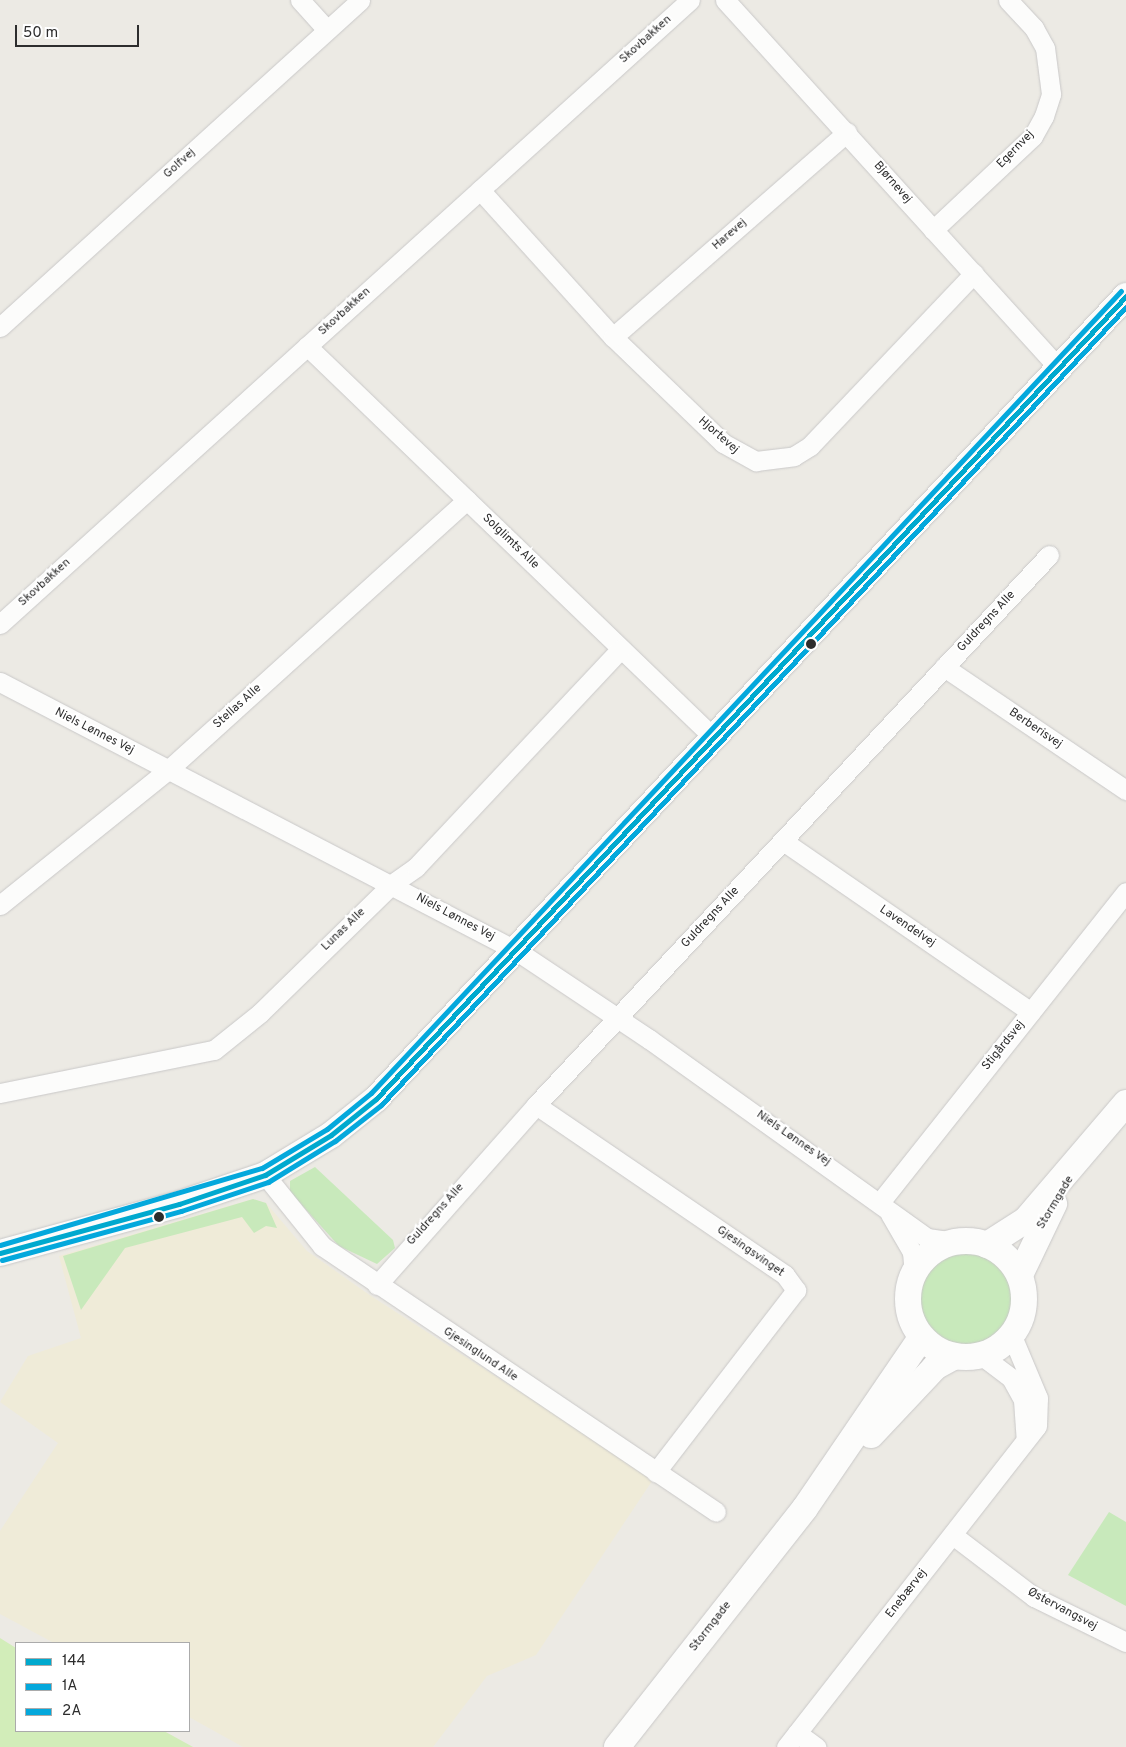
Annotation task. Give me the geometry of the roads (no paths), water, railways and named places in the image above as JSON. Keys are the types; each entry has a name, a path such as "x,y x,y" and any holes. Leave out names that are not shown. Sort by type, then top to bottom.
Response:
{"street":[{"path":"300,0 326,30"},
{"name":"Golfvej","path":"0,327 360,0"},
{"name":"Skovbakken","path":"0,624 690,0"},
{"name":"Bjørnevej","path":"726,0 1058,367"},
{"name":"Egernvej","path":"933,230 1033,136 1044,116 1050,94 1045,48 1034,28 1008,0"},
{"name":"Harevej","path":"613,338 847,132"},
{"name":"Hjortevej","path":"480,190 613,338 723,444 747,458 776,462 810,446 974,272"},
{"path":"0,1253 179,1204 265,1175 331,1135 376,1099 517,951 713,737 1126,296"},
{"name":"Solglimts Alle","path":"307,346 713,737"},
{"name":"Stellas Alle","path":"0,905 168,770 468,500"},
{"name":"Guldregns Alle","path":"377,1285 536,1106 1049,555"},
{"name":"Lunas Alle","path":"0,1093 214,1050 260,1013 392,884 416,867 621,649"},
{"name":"Berberisvej","path":"944,667 1126,790"},
{"name":"Niels Lønnes Vej","path":"0,682 392,884 517,951 618,1018 880,1201 927,1238 955,1242"},
{"name":"Lavendelvej","path":"783,840 1031,1012"},
{"name":"Stigårdsvej","path":"880,1201 1126,892"},
{"name":"Stormgade","path":"988,1245 1026,1220 1126,1103"},
{"name":"Gjesingsvinget","path":"536,1106 785,1275 796,1290 656,1472"},
{"name":"Stormgade","path":"1020,1275 1051,1209 1100,1135"},
{"name":"Gjesinglund Alle","path":"265,1175 322,1246 377,1285 716,1512"},
{"name":"Niels Lønnes Vej","path":"880,1201 912,1252 914,1273"},
{"path":"955,1242 988,1245 1003,1253 1020,1275 1024,1306 1012,1336 982,1356 953,1357 937,1352 921,1338 909,1310 914,1273 938,1248 955,1242"},
{"name":"Enebærvej","path":"792,1740 954,1536 1037,1426 1038,1398 1012,1336"},
{"name":"Stormgade","path":"617,1747 804,1508 921,1338"},
{"path":"982,1356 1011,1378 1023,1400 1026,1440"},
{"name":"Stormgade","path":"804,1508 935,1367 953,1357"},
{"name":"Østervangsvej","path":"954,1536 1034,1597 1126,1642"},
{"path":"792,1740 816,1747"}]}
